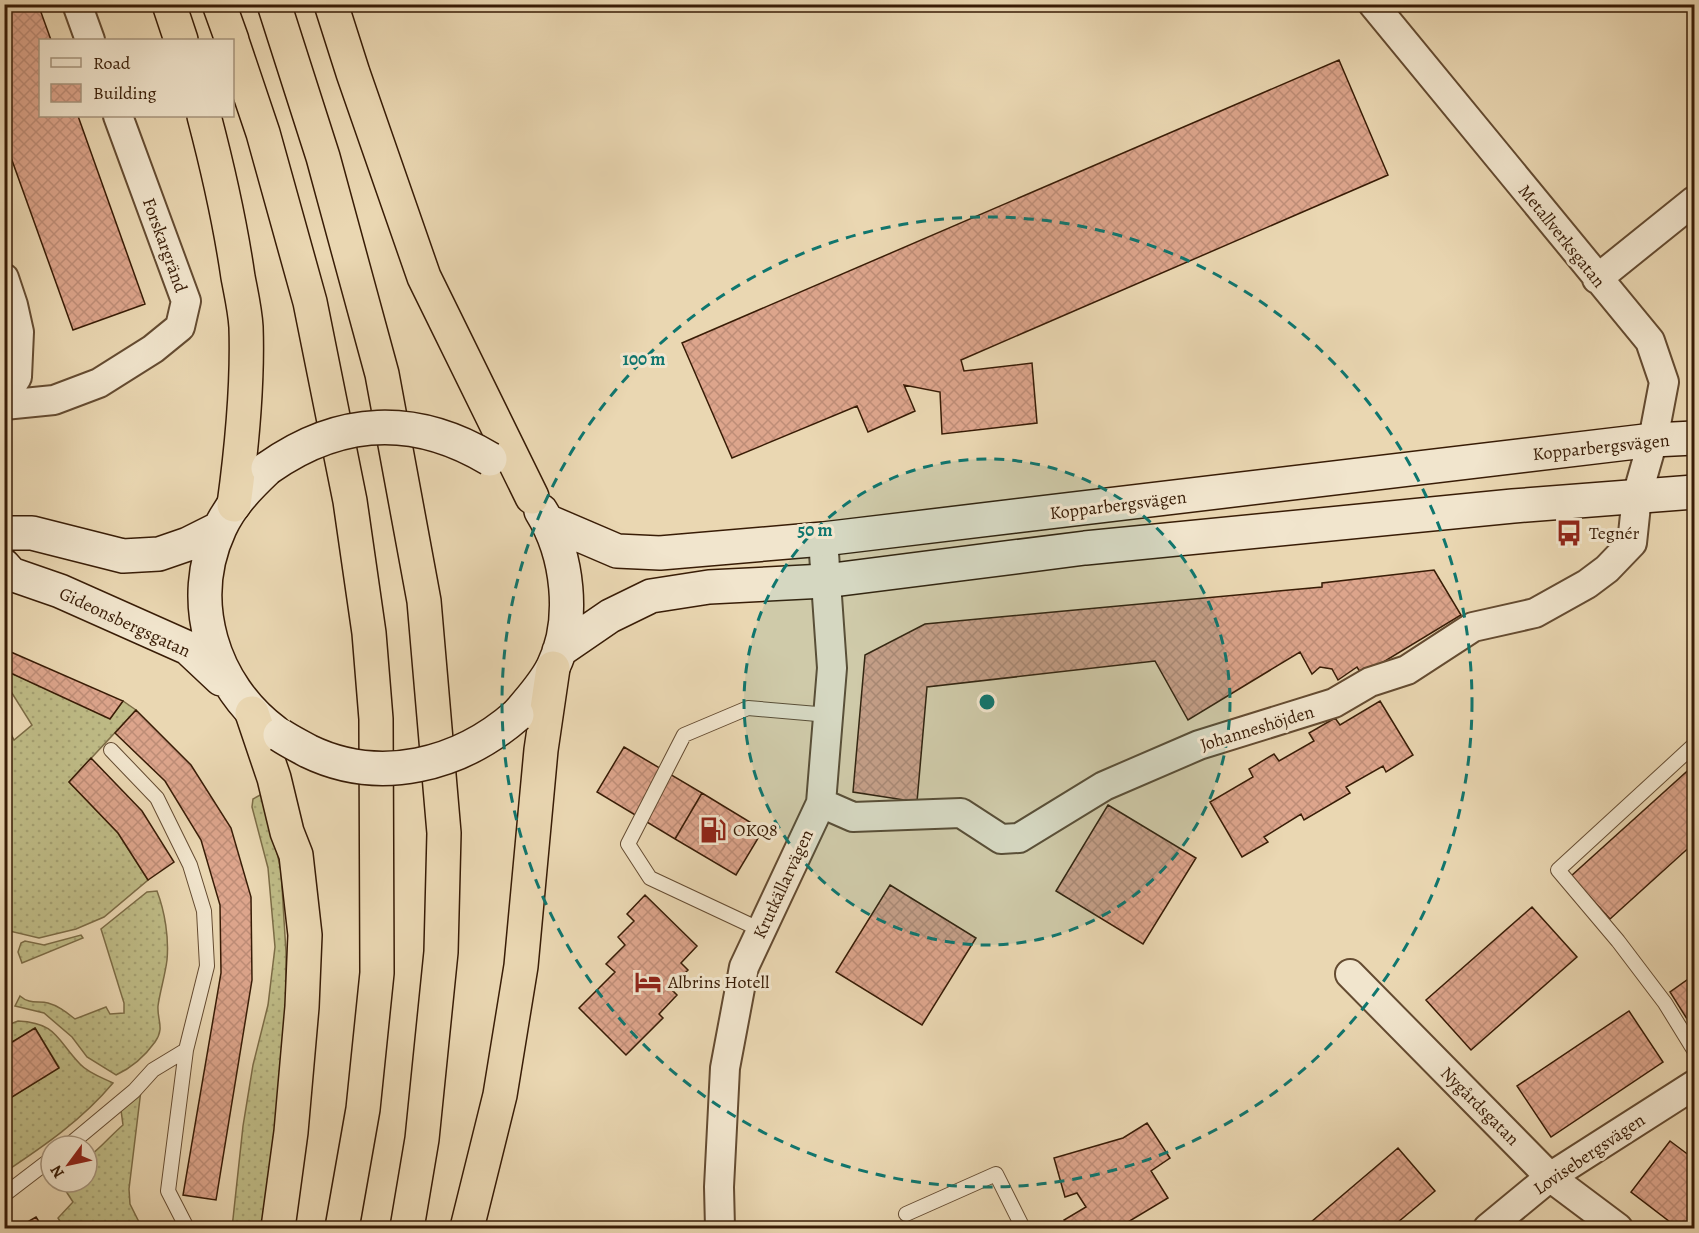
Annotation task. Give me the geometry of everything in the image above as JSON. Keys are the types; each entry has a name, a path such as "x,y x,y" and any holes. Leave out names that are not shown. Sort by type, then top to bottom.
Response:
{"highway":[{"path":"169,4 181,39"},
{"path":"219,4 231,39"},
{"path":"274,4 323,157 382,374 424,601 444,833 441,952 422,1139 407,1228"},
{"path":"332,4 353,73 424,278 539,509"},
{"path":"234,47 263,133 310,302 350,501 369,633 376,719 377,973 363,1109 342,1228"},
{"path":"204,117 216,161 235,255 246,325 244,424 240,441 239,466 227,516"},
{"path":"467,1228 500,1095 521,966 541,750 556,659"},
{"path":"244,703 274,778 287,832 296,855 304,935 302,1007 292,1121 278,1228"}],"street":[{"path":"77,4 90,39"},
{"name":"Metallverksgatan","path":"1373,4 1650,341 1664,382 1653,440 1637,496"},
{"name":"Forskargränd","path":"4,405 54,400 99,383 153,349 180,327 186,301 118,117"},
{"path":"1597,279 1695,201"},
{"path":"4,278 19,332 16,377 4,397"},
{"path":"244,703 214,653 205,612 207,571 227,516 245,490 288,453 317,440 349,431 381,427 437,434 470,447 503,468 539,509 564,565 567,599 556,659"},
{"name":"Kopparbergsvägen","path":"539,509 617,551 671,553 823,539 1653,440 1695,438"},
{"path":"556,659 610,616 651,596 709,586 825,581 1085,548 1513,506 1695,492"},
{"name":"Johanneshöjden","path":"821,803 853,817 961,813 1001,838 1019,838 1114,782 1199,745 1334,703 1370,682 1407,670 1473,627 1534,613 1587,584 1607,569 1632,543 1637,496"},
{"path":"4,533 32,533 123,556 159,554 188,544 227,516"},
{"name":"Krutkällarvägen","path":"720,1228 719,1187 725,1068 744,967 821,803 832,668 823,539"},
{"name":"Gideonsbergsgatan","path":"4,566 11,573 60,591 188,648 280,735 310,752 341,763 374,768 406,767 438,761 470,749 498,732 517,715 534,696 556,659"},
{"name":"Nygårdsgatan","path":"1350,974 1550,1176 1618,1228"},
{"name":"Lovisebergsvägen","path":"1488,1228 1550,1176 1695,1085"}],"lane":[{"path":"761,930 650,878 628,844 684,735 748,708 829,715"},
{"path":"1695,746 1558,870 1618,941 1665,1003 1695,1050"},
{"path":"111,750 157,798 190,865 204,911 207,966 186,1050 168,1191 187,1228"},
{"path":"82,1134 134,1091 153,1070 186,1050"},
{"path":"4,1194 39,1169"},
{"path":"906,1214 996,1174 1023,1228"}],"shaded area":[{"path":"5,670 110,718 123,701 136,710 69,782 118,833 148,880 104,917 76,929 39,938 5,930 5,733 9,730 14,740 32,725 5,682"},
{"path":"264,793 281,871 286,952 286,1060 265,1228 232,1228 243,1126 253,1065 268,1005 275,947 268,868 252,807 253,799"},
{"path":"157,891 167,934 166,966 158,1006 160,1032 142,1057 116,1075 87,1057 72,1037 44,1013 15,1006 20,996 30,1001 56,1006 75,1019 106,1007 110,1014 124,1013 124,1003 101,929 147,892"},
{"path":"81,935 83,938 22,963 18,952 21,943 25,941 44,945"},
{"path":"18,1021 41,1025 55,1034 83,1067 113,1083 89,1109 58,1134 39,1134 39,1148 5,1172 4,1102 59,1067 35,1028 5,1047 5,1026"},
{"path":"141,1090 129,1189 130,1204 142,1228 64,1228 58,1218 73,1202 68,1194 99,1194 99,1148 123,1125 121,1110"}],"building":[{"path":"4,4 38,4 51,39 39,39 39,117 78,117 145,304 73,330 4,138"},
{"path":"1339,60 1388,175 961,360 964,371 1032,363 1037,423 942,434 940,392 904,385 915,411 868,432 857,406 732,458 682,343"},
{"path":"1434,570 1461,615 1362,675 1357,667 1338,680 1332,669 1320,667 1312,674 1300,652 1188,720 1155,661 927,687 917,802 853,792 865,655 925,624 1322,587 1322,583"},
{"path":"4,649 123,701 110,719 4,670"},
{"path":"1380,701 1413,755 1386,772 1383,766 1346,787 1350,793 1304,820 1301,814 1264,837 1268,842 1242,857 1210,802 1253,777 1249,769 1274,754 1279,761 1314,741 1309,733 1335,718 1340,725"},
{"path":"136,710 191,765 231,828 251,897 252,980 216,1200 183,1195 221,973 220,905 201,840 165,781 115,733"},
{"path":"624,747 702,793 675,839 597,792"},
{"path":"91,758 142,811 174,862 148,880 118,833 69,782"},
{"path":"1694,765 1694,843 1610,919 1571,876"},
{"path":"702,793 763,830 736,875 675,839"},
{"path":"1108,805 1196,858 1143,944 1056,891"},
{"path":"890,885 976,938 922,1025 836,972"},
{"path":"645,895 697,946 681,963 688,970 670,988 677,995 659,1014 663,1018 626,1055 579,1008 615,972 606,964 625,945 618,937 634,921 627,914"},
{"path":"1532,907 1577,957 1471,1050 1426,1000"},
{"path":"1694,975 1694,1030 1670,992"},
{"path":"1629,1011 1663,1062 1551,1137 1517,1086"},
{"path":"35,1028 59,1068 4,1102 4,1047"},
{"path":"1147,1123 1170,1158 1151,1171 1168,1198 1118,1228 1069,1228 1064,1220 1086,1207 1077,1193 1065,1197 1054,1158 1123,1138"},
{"path":"1670,1141 1694,1159 1694,1228 1678,1228 1631,1192"},
{"path":"1398,1148 1435,1191 1391,1228 1304,1228"},
{"path":"36,1217 43,1228 17,1228"}],"place":[{"name":"Tegnér","path":"1569,533"},
{"name":"OKQ8","path":"713,830"},
{"name":"Albrins Hotell","path":"648,982"}]}
